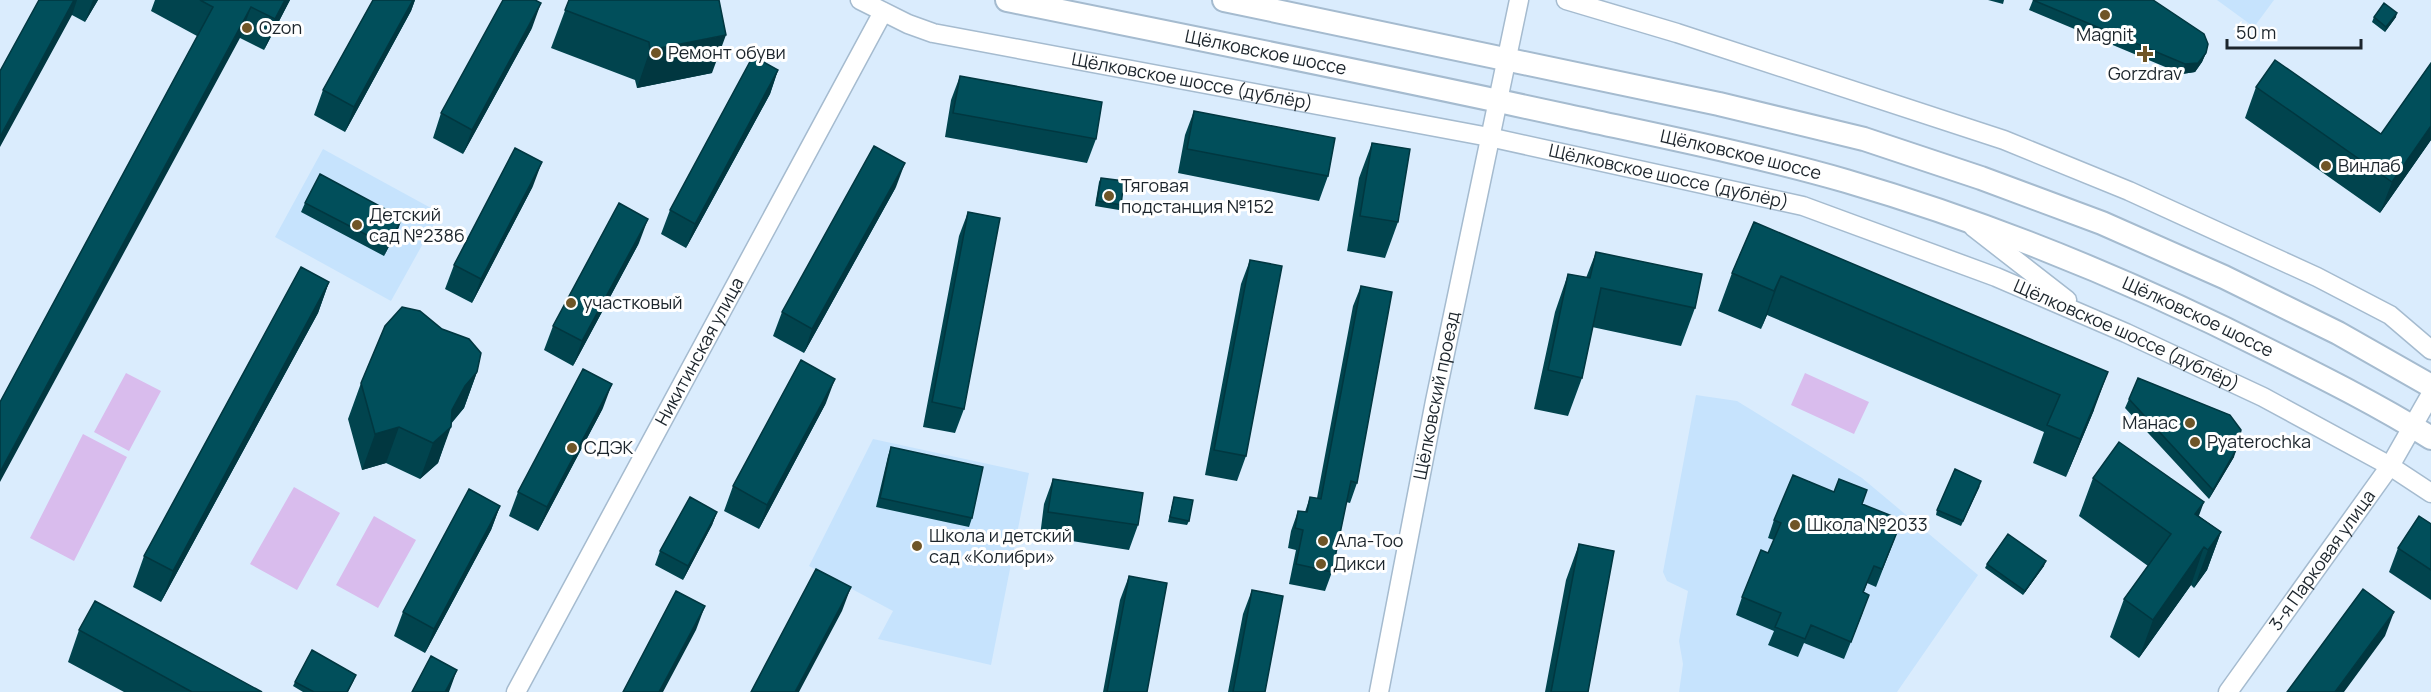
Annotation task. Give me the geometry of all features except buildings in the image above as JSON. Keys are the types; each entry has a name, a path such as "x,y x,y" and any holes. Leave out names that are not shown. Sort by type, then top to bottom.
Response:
{"main road":[{"name":"Щёлковское шоссе","path":"1007,0 1497,101 1707,147 1846,181 1963,220 2083,265 2209,320 2313,372 2422,432"},
{"path":"1224,0 1719,104 1864,139 1981,177 2102,223 2224,277 2338,333 2431,386"}],"street":[{"name":"Щёлковское шоссе (дублёр)","path":"860,0 933,33 1490,137 1803,206 1996,277 2087,316 2263,398 2390,466 2431,493"},
{"name":"Щёлковский проезд","path":"1379,692 1519,0"},
{"path":"1566,0 1722,47 2004,140 2129,191 2318,277 2390,315 2431,350"},
{"name":"Никитинская улица","path":"516,692 883,12"},
{"path":"1963,220 2087,316"},
{"name":"3-я Парковая улица","path":"2228,692 2390,466 2422,432 2431,394"}],"shaded area":[{"path":"2217,0 2274,0 2254,27"},
{"name":"Детский сад №2386","path":"323,149 440,213 391,301 275,237"},
{"path":"126,373 161,391 129,451 94,432"},
{"path":"1805,373 1869,402 1854,434 1791,405"},
{"name":"Школа №2033","path":"1696,395 1737,401 1862,478 1978,575 1897,692 1679,692 1683,664 1679,641 1688,591 1667,581 1663,572"},
{"path":"83,434 127,457 74,561 30,538"},
{"name":"Школа и детский сад «Колибри»","path":"873,439 1029,473 991,665 878,639 893,611 809,566"},
{"path":"294,487 340,513 297,590 250,564"},
{"path":"374,516 416,540 378,608 336,585"}],"place":[{"name":"Magnit","path":"2105,15"},
{"name":"Ozon","path":"247,28"},
{"name":"Ремонт обуви","path":"656,53"},
{"name":"Gorzdrav","path":"2145,54"},
{"name":"Винлаб","path":"2326,166"},
{"name":"Тяговая подстанция №152","path":"1109,196"},
{"name":"Детский сад №2386","path":"357,225"},
{"name":"участковый","path":"571,303"},
{"name":"Манас","path":"2190,423"},
{"name":"Pyaterochka","path":"2195,442"},
{"name":"СДЭК","path":"572,448"},
{"name":"Школа №2033","path":"1795,525"},
{"name":"Ала-Тоо","path":"1323,541"},
{"name":"Школа и детский сад «Колибри»","path":"917,546"},
{"name":"Дикси","path":"1321,564"}]}
